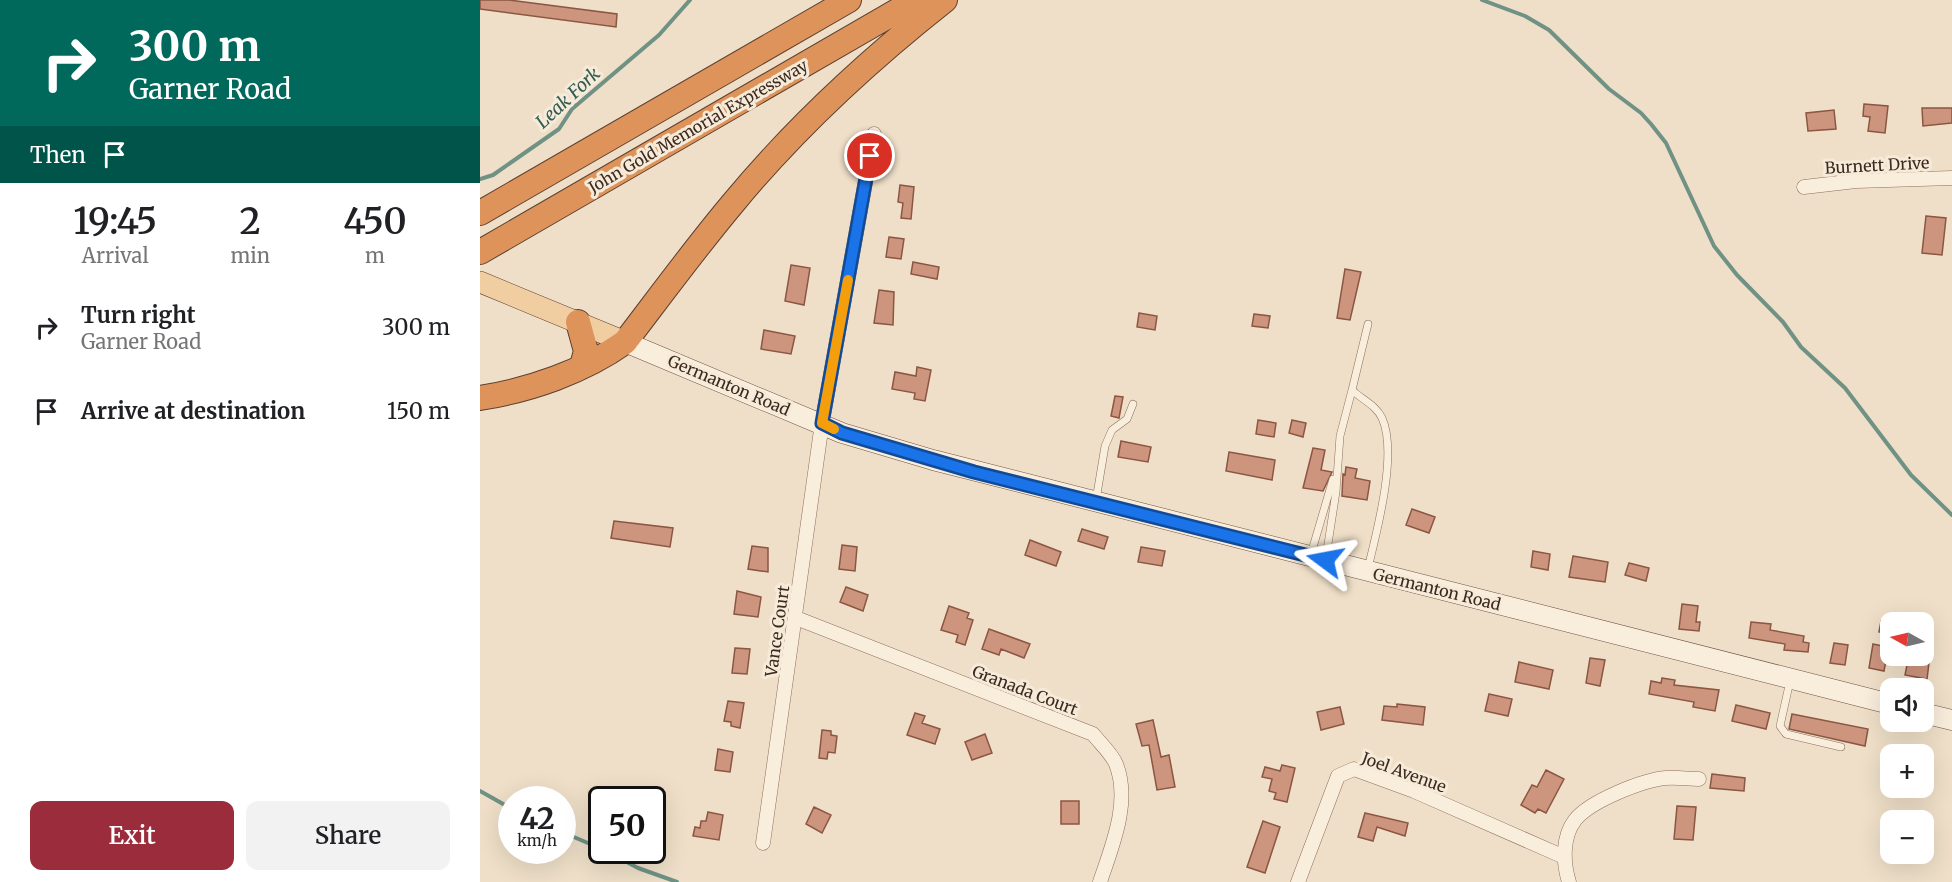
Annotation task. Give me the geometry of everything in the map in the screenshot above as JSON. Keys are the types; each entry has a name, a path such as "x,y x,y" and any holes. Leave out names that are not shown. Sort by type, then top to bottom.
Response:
{"highway":[{"name":"John Gold Memorial Expressway","path":"480,213 849,0"},
{"name":"John Gold Memorial Expressway","path":"480,252 916,0"},
{"path":"480,398 523,391 610,353 625,342 735,201 808,122 898,37 945,0"},
{"path":"578,322 586,351 582,366"}],"main road":[{"name":"Germanton Road","path":"480,282 842,433 1095,503 1880,702"},
{"path":"1934,716 1952,720"}],"street":[{"name":"Vance Court","path":"763,843 822,423 874,134"},
{"name":"Burnett Drive","path":"1804,187 1856,181 1952,178"},
{"name":"Granada Court","path":"796,618 1093,734 1116,763 1122,798 1115,836 1100,882"},
{"name":"Joel Avenue","path":"1298,882 1338,776 1354,769 1414,791 1562,856"},
{"path":"1569,882 1562,856 1575,820 1608,797 1650,781 1667,778 1699,779"}],"lane":[{"path":"1318,558 1340,436 1368,324"},
{"path":"1352,390 1373,405 1382,417 1386,433 1386,475 1367,571"},
{"path":"1095,503 1105,446 1112,430 1127,419 1133,404"},
{"path":"1318,558 1336,492 1336,467"},
{"path":"1790,679 1780,726 1782,730 1786,734 1841,747"}],"building":[{"path":"480,0 509,0 617,14 616,27 480,9"},
{"path":"1864,104 1888,106 1885,133 1868,131 1870,117 1863,116"},
{"path":"1922,108 1952,108 1952,123 1923,126"},
{"path":"1834,110 1836,129 1808,131 1806,113"},
{"path":"900,185 914,187 911,219 901,218 903,203 898,202"},
{"path":"1926,216 1946,218 1942,255 1922,253"},
{"path":"889,237 904,239 901,259 886,257"},
{"path":"913,262 939,267 937,279 911,274"},
{"path":"791,265 810,268 804,305 785,301"},
{"path":"1345,269 1361,272 1350,320 1337,318"},
{"path":"879,290 894,292 893,325 874,323"},
{"path":"1139,313 1157,316 1155,330 1137,327"},
{"path":"1254,314 1270,316 1268,328 1252,326"},
{"path":"764,330 795,336 791,354 761,349"},
{"path":"917,367 931,370 925,401 914,399 915,393 892,389 895,372 916,376"},
{"path":"1115,396 1123,397 1119,418 1111,416"},
{"path":"1258,420 1276,423 1274,437 1256,434"},
{"path":"1292,420 1306,423 1303,437 1289,433"},
{"path":"1121,441 1151,447 1148,462 1118,457"},
{"path":"1313,448 1325,450 1321,470 1332,472 1323,491 1303,488"},
{"path":"1229,452 1275,460 1272,480 1226,471"},
{"path":"1346,467 1357,469 1355,478 1370,481 1367,500 1342,496 1343,474 1345,475"},
{"path":"1412,509 1435,517 1429,533 1406,525"},
{"path":"614,521 673,528 670,547 611,538"},
{"path":"1082,529 1108,537 1104,549 1078,541"},
{"path":"1030,540 1061,552 1056,566 1025,555"},
{"path":"842,545 857,547 855,571 839,569"},
{"path":"752,546 768,548 768,572 748,569"},
{"path":"1141,547 1165,551 1162,566 1138,562"},
{"path":"1533,551 1550,554 1548,570 1531,567"},
{"path":"1573,556 1608,562 1605,582 1569,577"},
{"path":"1629,563 1649,568 1646,581 1625,575"},
{"path":"846,587 868,595 863,611 840,602"},
{"path":"737,591 761,597 758,617 734,614"},
{"path":"1682,604 1698,606 1696,622 1700,622 1699,631 1679,629"},
{"path":"949,606 969,613 967,618 973,620 965,645 956,642 958,635 941,630"},
{"path":"1751,622 1771,624 1770,630 1804,636 1803,642 1809,643 1808,652 1784,650 1785,644 1749,638"},
{"path":"989,629 1030,644 1024,658 1001,649 999,655 982,649"},
{"path":"1834,643 1848,645 1845,665 1830,663"},
{"path":"1873,644 1880,645 1880,666 1885,666 1884,671 1869,668"},
{"path":"735,648 750,649 747,674 732,673"},
{"path":"1590,658 1605,660 1600,686 1586,683"},
{"path":"1519,662 1553,670 1549,689 1515,682"},
{"path":"1907,666 1929,666 1927,678 1905,675"},
{"path":"1662,678 1675,680 1674,685 1719,690 1715,711 1693,707 1694,702 1649,694 1651,681 1661,683"},
{"path":"1489,694 1512,699 1508,716 1485,711"},
{"path":"728,701 744,703 740,728 731,726 731,722 724,721"},
{"path":"1397,704 1425,707 1423,725 1382,720 1384,706 1397,707"},
{"path":"1736,705 1770,713 1766,729 1732,721"},
{"path":"1340,707 1344,724 1321,730 1317,712"},
{"path":"915,713 925,716 922,723 940,729 935,744 907,735"},
{"path":"1792,714 1868,729 1865,746 1789,729"},
{"path":"1153,720 1161,757 1169,755 1175,787 1157,790 1149,745 1142,746 1136,724"},
{"path":"822,730 831,731 831,735 837,736 835,753 828,752 827,759 819,758"},
{"path":"985,734 992,753 972,760 965,742"},
{"path":"718,749 733,752 730,772 715,770"},
{"path":"1282,765 1295,768 1287,802 1274,799 1276,793 1269,791 1272,779 1262,777 1265,767 1280,771"},
{"path":"1546,770 1564,779 1546,813 1538,809 1535,813 1521,805 1532,785 1537,787"},
{"path":"1712,774 1745,778 1744,791 1710,788"},
{"path":"1061,801 1079,801 1079,824 1061,824"},
{"path":"1677,806 1696,807 1693,840 1674,839"},
{"path":"814,807 831,815 822,833 806,824"},
{"path":"708,812 723,815 719,840 693,836 695,827 700,828 701,821 706,821"},
{"path":"1365,813 1408,823 1405,836 1377,827 1373,841 1358,837"},
{"path":"1263,821 1280,827 1265,873 1247,867"}],"waterway":[{"name":"Leak Fork","path":"480,179 493,175 559,129 572,109 659,35 690,0"},
{"path":"1482,0 1525,16 1549,30 1609,89 1641,113 1666,143 1714,246 1737,275 1783,322 1801,347 1845,388 1911,475 1952,515"},
{"path":"480,791 498,801"},
{"path":"576,838 588,843"},
{"path":"630,864 677,882"}],"slow traffic":[{"path":"834,429 822,423 848,280"}],"route":[{"path":"870,156 822,423 842,433 974,472 1325,560"}]}
